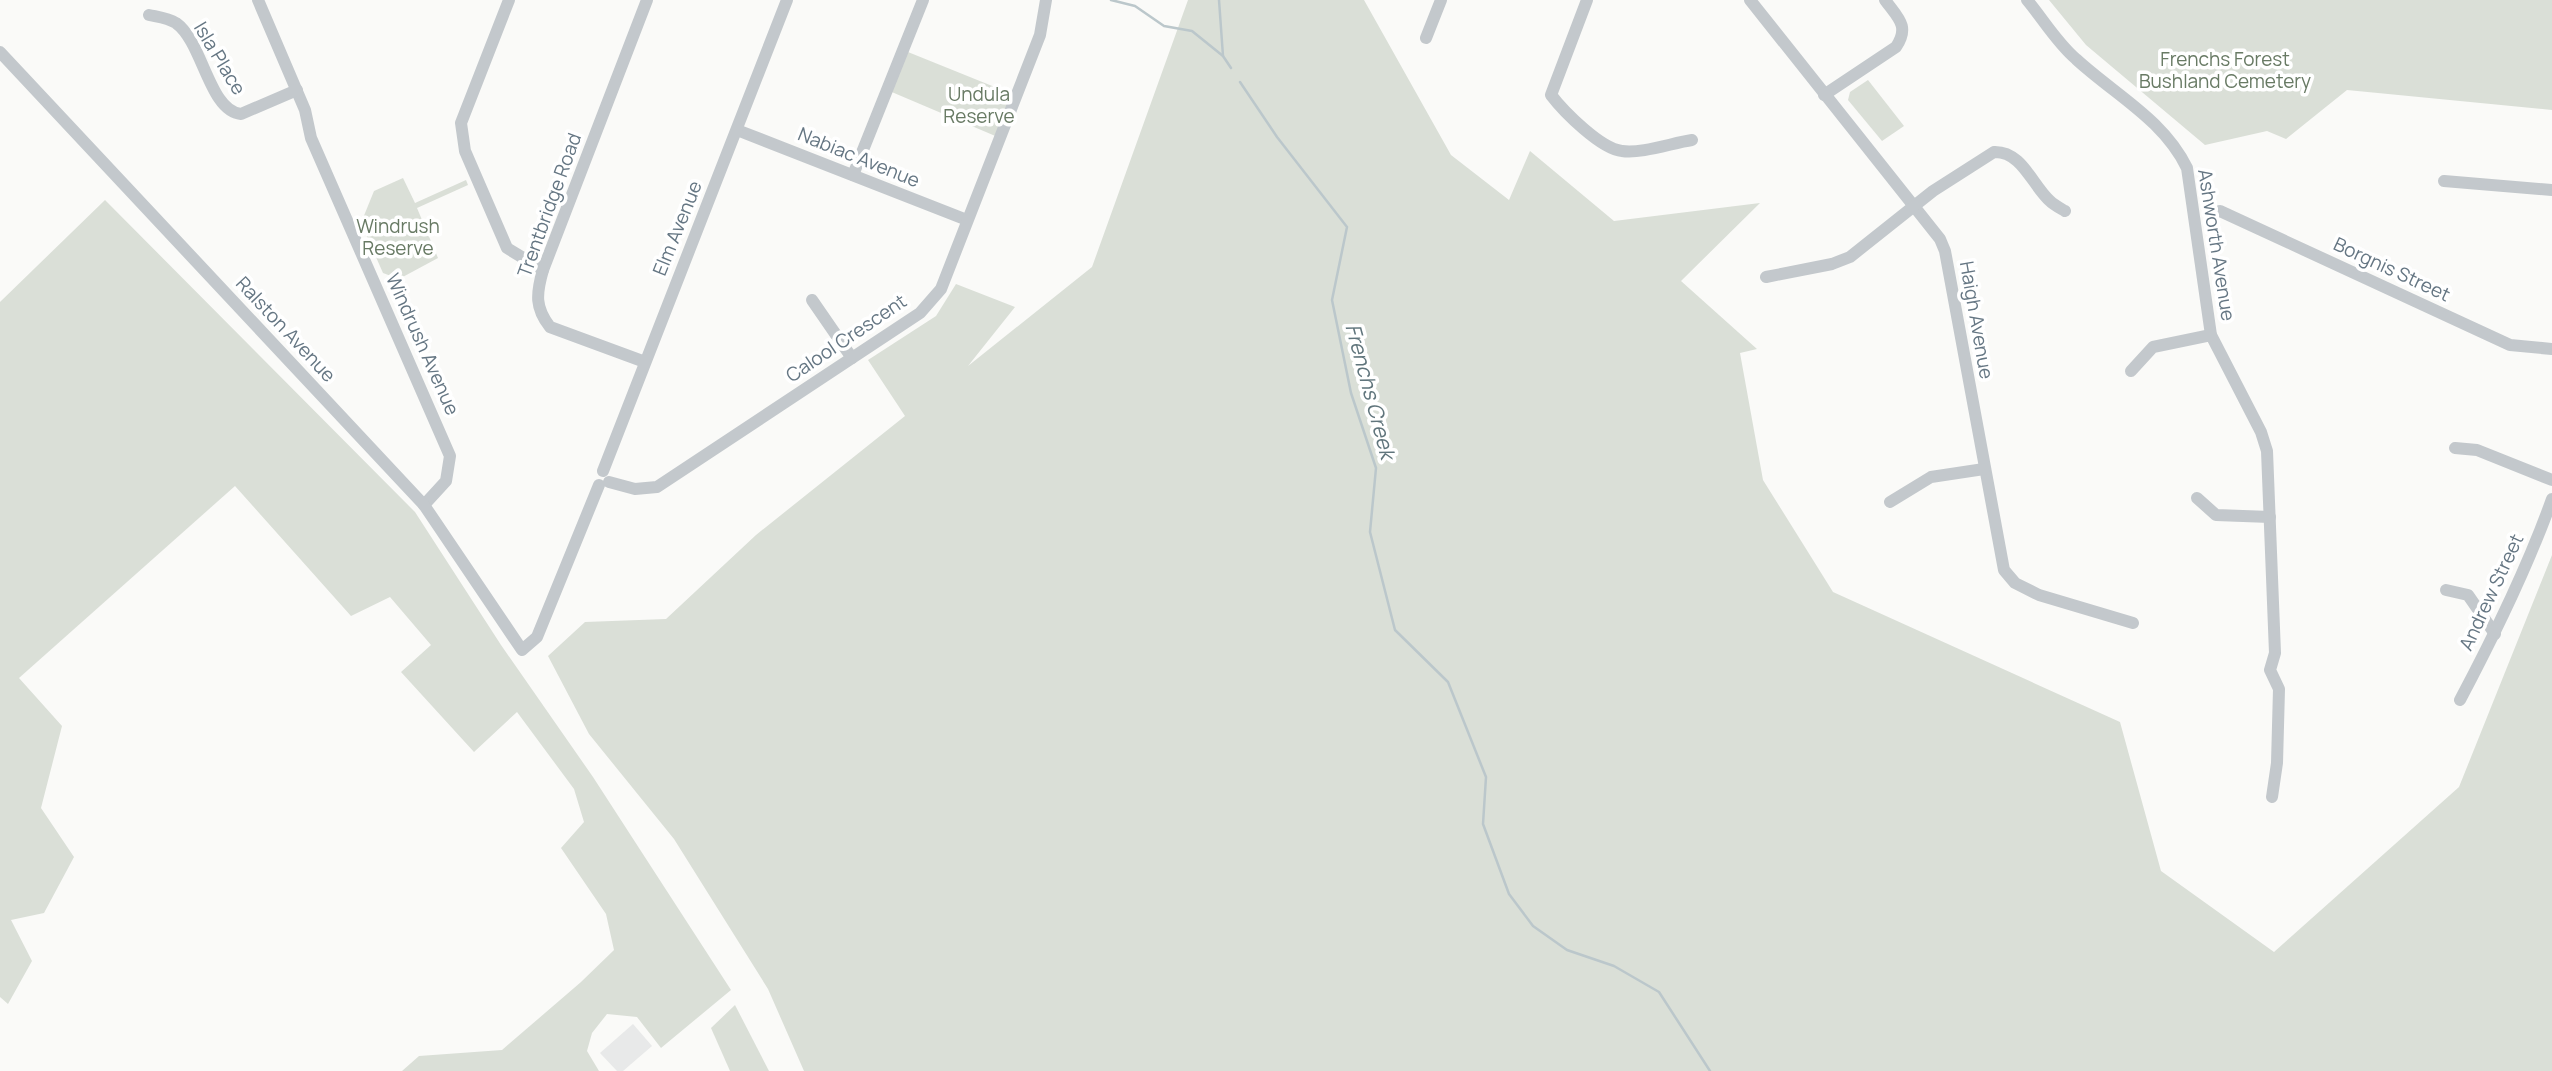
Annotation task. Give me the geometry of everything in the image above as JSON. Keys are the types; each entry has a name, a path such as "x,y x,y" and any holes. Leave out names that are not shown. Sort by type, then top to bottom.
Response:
{"street":[{"name":"Windrush Avenue","path":"258,0 305,110 311,138 450,456 446,481 424,505"},
{"path":"509,0 461,123 465,151 507,248 542,270"},
{"name":"Trentbridge Road","path":"645,362 551,327 541,316 536,303 542,270 647,0"},
{"name":"Elm Avenue","path":"522,650 537,637 604,479 645,362 787,0"},
{"path":"853,175 923,0"},
{"name":"Calool Crescent","path":"604,479 635,489 657,487 920,313 941,289 1040,35 1046,0"},
{"path":"1426,38 1441,0"},
{"path":"1587,0 1551,95 1563,110 1612,149 1625,152 1692,140"},
{"name":"Haigh Avenue","path":"1750,0 1940,239 1945,251 2004,570 2015,583 2039,595 2133,623"},
{"path":"1824,95 1896,47 1903,37 1902,23 1885,0"},
{"name":"Ashworth Avenue","path":"2027,0 2073,57 2161,128 2177,147 2187,168 2211,335 2261,432 2267,451 2275,653 2270,670 2279,689 2277,763 2272,797"},
{"name":"Isla Place","path":"149,15 173,21 189,36 220,102 234,113 241,114 297,90"},
{"name":"Ralston Avenue","path":"0,51 424,505 522,650"},
{"name":"Nabiac Avenue","path":"737,130 967,220"},
{"path":"1766,277 1832,264 1850,257 1933,191 1994,152 2003,152 2014,157 2050,201 2064,211"},
{"path":"2444,181 2552,190"},
{"name":"Borgnis Street","path":"2220,211 2510,345 2552,349"},
{"path":"812,300 852,358"},
{"path":"2131,371 2153,347 2211,335"},
{"path":"2455,449 2477,450 2552,480"},
{"path":"1890,502 1931,477 1984,469"},
{"path":"2197,498 2216,515 2270,517"},
{"name":"Andrew Street","path":"2460,700 2532,555 2552,499"},
{"path":"2446,590 2468,595 2495,634"}],"shaded area":[{"path":"633,1024 652,1046 623,1071 617,1071 600,1053"}],"green space":[{"path":"1188,0 1364,0 1451,155 1509,200 1530,151 1614,221 1760,203 1681,281 1757,349 1740,353 1763,480 1833,592 2120,722 2161,871 2274,952 2459,787 2552,555 2552,1071 804,1071 768,989 674,839 589,734 548,656 585,622 666,619 756,535 905,416 868,360 936,316 956,284 1015,307 968,366 1092,267"},
{"name":"Frenchs Forest Bushland Cemetery","path":"2049,0 2552,0 2552,110 2347,90 2286,139 2267,131 2205,145 2086,45"},
{"name":"Undula Reserve","path":"903,50 1017,96 1000,138 887,90"},
{"path":"1868,80 1904,126 1882,141 1848,100 1850,92"},
{"name":"Windrush Reserve","path":"403,178 415,203 466,180 468,185 417,208 438,258 399,279 383,273 361,223 374,191"},
{"path":"105,200 415,512 501,645 593,777 731,990 661,1048 637,1017 607,1014 592,1033 587,1051 599,1071 402,1071 419,1056 502,1050 614,950 606,914 561,848 584,822 574,789 517,712 474,752 401,672 431,645 390,597 351,616 235,486 19,678 62,726 41,808 74,857 44,913 11,920 32,961 8,1004 0,997 0,302"},
{"path":"735,1005 769,1071 730,1071 711,1028"}],"waterway":[{"path":"1111,0 1135,6 1164,26 1192,31 1223,56"},
{"name":"Frenchs Creek","path":"1219,0 1223,56 1231,68"},
{"name":"Frenchs Creek","path":"1240,82 1277,137 1347,227 1332,300 1351,393 1376,468 1370,532 1395,630 1448,682 1486,777 1483,824 1509,894 1533,926 1567,950 1614,966 1659,992 1710,1071"}]}
